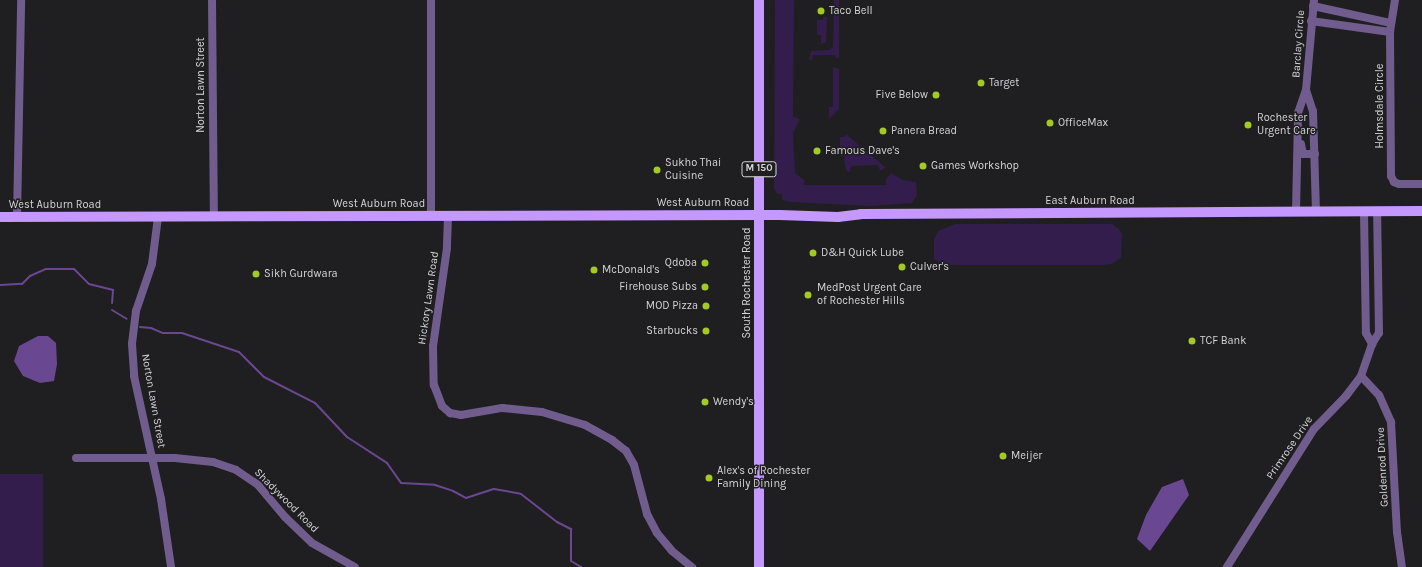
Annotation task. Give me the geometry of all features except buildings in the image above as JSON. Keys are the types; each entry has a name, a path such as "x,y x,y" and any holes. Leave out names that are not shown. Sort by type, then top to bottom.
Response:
{"main road":[{"name":"South Rochester Road","path":"759,0 759,567"},
{"name":"East Auburn Road","path":"759,215 826,217 861,214 1422,211"},
{"name":"West Auburn Road","path":"0,217 759,215"}],"street":[{"path":"17,217 21,0"},
{"name":"Norton Lawn Street","path":"212,0 214,217"},
{"path":"431,0 431,216"},
{"name":"Holmsdale Circle","path":"1395,0 1390,32 1391,176 1394,182 1399,184 1422,184"},
{"path":"1313,3 1391,23"},
{"name":"Barclay Circle","path":"1296,212 1298,113 1306,90 1313,3"},
{"path":"1311,22 1390,32"},
{"name":"Barclay Circle","path":"1306,90 1313,111 1316,212"},
{"name":"Barclay Circle","path":"1297,132 1303,154 1314,154"},
{"path":"1364,212 1366,332 1372,344"},
{"name":"Primrose Drive","path":"1227,567 1314,429 1346,396 1361,376 1372,344 1379,333 1377,212"},
{"name":"Hickory Lawn Road","path":"448,216 447,248 433,346 433,379 439,402 445,410 456,414 502,408 542,412 572,420 612,440 626,451 634,465 644,506 657,533 672,551 692,567"},
{"name":"Norton Lawn Street","path":"158,217 152,264 136,311 132,334 134,376 165,519 171,567"},
{"path":"1365,292 1378,292"},
{"name":"Goldenrod Drive","path":"1361,376 1380,396 1391,422 1397,532 1402,567"},
{"name":"Shadywood Road","path":"76,458 152,458 213,462 243,474 258,485 285,517 312,543 355,567"}],"shaded area":[{"path":"775,0 794,0 793,117 800,119 793,133 795,173 804,180 804,185 886,185 886,179 891,173 903,180 916,182 917,195 912,203 871,206 790,202 782,200 782,194 777,194 774,188"},
{"path":"834,0 839,0 839,58 836,58 835,55 813,55 812,60 809,60 811,51 829,50 833,47"},
{"path":"823,17 827,17 826,43 810,45 821,43 821,35 817,35 817,20 823,20"},
{"path":"833,67 839,69 839,109 829,119 829,107 833,107"},
{"path":"846,134 885,168 880,171 878,165 851,166 850,172 846,171 844,156 840,156 840,137 844,137"},
{"path":"955,224 1112,224 1119,229 1122,234 1121,258 1112,264 1102,265 944,265 934,259 934,240 938,231"},
{"path":"38,336 48,336 56,343 57,364 54,381 40,383 23,376 14,361 19,346"},
{"path":"0,474 43,474 43,567 0,567"},
{"path":"1183,479 1189,495 1150,551 1137,539 1146,515 1162,487"}],"waterway":[{"path":"0,285 22,284 30,276 46,269 74,269 89,284 113,290 112,303"},
{"path":"112,310 127,319"},
{"path":"140,327 151,328 163,333 182,333 239,352 264,377 315,403 347,437 387,463 401,483 435,485 453,491 466,498 494,489 521,494 557,522 571,529 571,561 581,567"}],"place":[{"name":"Taco Bell","path":"821,11"},
{"name":"Target","path":"981,83"},
{"name":"Five Below","path":"936,95"},
{"name":"OfficeMax","path":"1050,123"},
{"name":"Rochester Urgent Care","path":"1248,125"},
{"name":"Panera Bread","path":"883,131"},
{"name":"Famous Dave's","path":"817,151"},
{"name":"Games Workshop","path":"923,166"},
{"name":"Sukho Thai Cuisine","path":"657,170"},
{"name":"D&H Quick Lube","path":"813,253"},
{"name":"Qdoba","path":"705,263"},
{"name":"Culver's","path":"902,267"},
{"name":"McDonald's","path":"594,270"},
{"name":"Sikh Gurdwara","path":"256,274"},
{"name":"Firehouse Subs","path":"705,287"},
{"name":"MedPost Urgent Care of Rochester Hills","path":"808,295"},
{"name":"MOD Pizza","path":"706,306"},
{"name":"Starbucks","path":"706,331"},
{"name":"TCF Bank","path":"1192,341"},
{"name":"Wendy's","path":"705,402"},
{"name":"Meijer","path":"1003,456"},
{"name":"Alex's of Rochester Family Dining","path":"709,478"}]}
